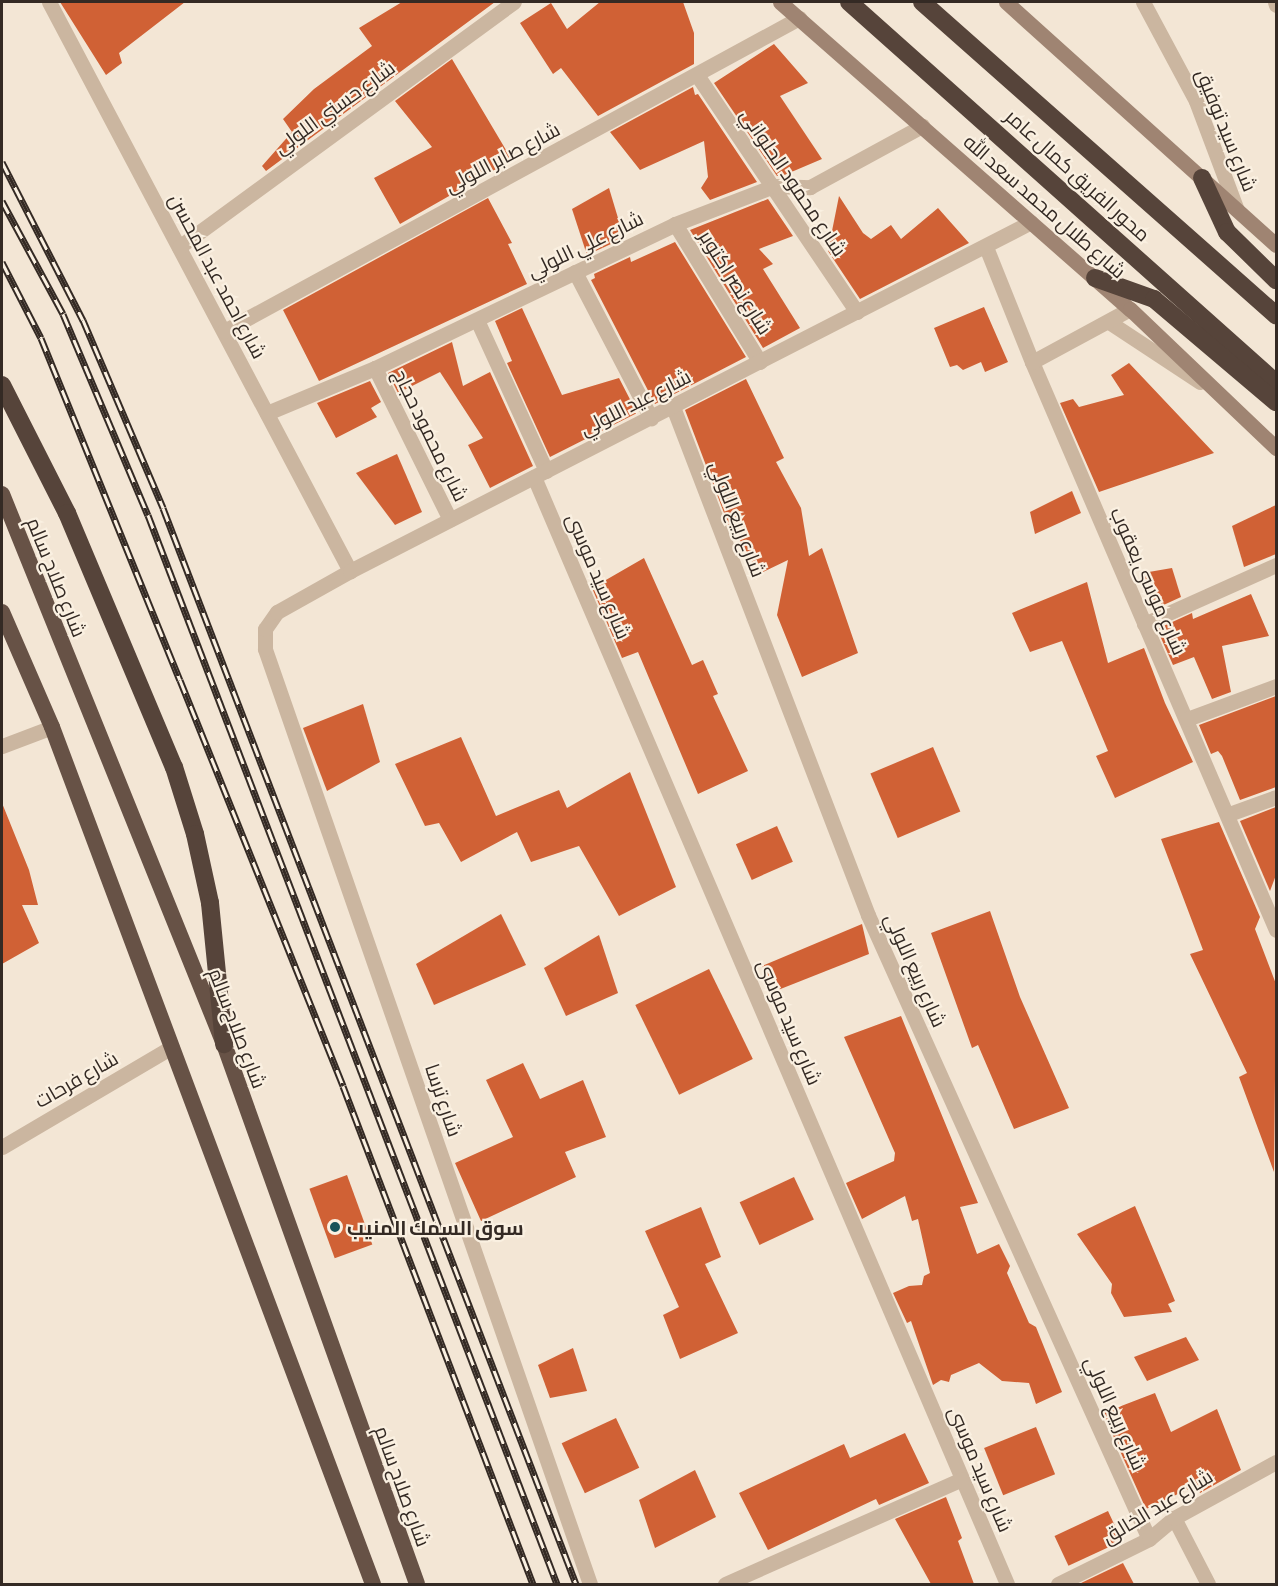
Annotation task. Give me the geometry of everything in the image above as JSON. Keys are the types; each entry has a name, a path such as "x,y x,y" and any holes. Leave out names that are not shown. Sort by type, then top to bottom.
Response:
{"highway":[{"name":"محور الفريق كمال عامر","path":"849,2 1276,383"},
{"name":"محور الفريق كمال عامر","path":"922,2 1276,315"},
{"path":"1202,178 1216,215 1241,247 1276,280"},
{"path":"1095,278 1135,290 1172,311 1276,402"},
{"path":"2,385 67,513 174,767 203,869 220,973 224,1044"},
{"name":"شارع صلاح سالم","path":"2,494 224,1044 417,1584"},
{"path":"2,612 52,727 373,1584"}],"main road":[{"name":"شارع طلال محمد سعد الله","path":"780,2 1130,309 1276,448"},
{"path":"1006,2 1276,245"}],"street":[{"name":"شارع احمد عبد المحسن","path":"49,2 351,571"},
{"name":"شارع حسني اللولي","path":"179,247 513,2"},
{"name":"شارع سيد توفيق","path":"1143,2 1196,101 1237,210"},
{"name":"شارع صابر اللولي","path":"224,331 799,18"},
{"name":"شارع محمود الحلواني","path":"697,75 857,312"},
{"name":"شارع علي اللولي","path":"267,413 375,368 675,224 772,187 810,187 922,126"},
{"name":"شارع عيد اللولي","path":"265,629 278,612 351,571 1031,222"},
{"name":"شارع نصر اكتوبر","path":"675,224 760,362"},
{"name":"شارع موسى يعقوب","path":"986,247 1032,362 1144,624 1229,814 1276,930"},
{"path":"575,272 651,418"},
{"path":"1032,362 1130,309"},
{"name":"شارع سيد موسى","path":"477,320 1006,1584"},
{"path":"1109,322 1213,390"},
{"name":"شارع محمود حجاج","path":"375,368 450,520"},
{"name":"شارع ربيع اللولي","path":"672,407 868,915 1149,1539"},
{"path":"1144,624 1276,565"},
{"name":"شارع ترسا","path":"265,629 265,649 590,1584"},
{"path":"1187,719 1276,686"},
{"path":"2,746 52,727"},
{"path":"1229,814 1276,797"},
{"name":"شارع فرحات","path":"2,1147 172,1047"},
{"name":"شارع عبد الخالق","path":"1058,1584 1079,1580 1149,1539 1174,1518 1276,1462"},
{"path":"725,1584 962,1479"},
{"path":"1174,1518 1208,1584"}],"building":[{"path":"60,2 185,2 119,53 122,63 106,75"},
{"path":"402,2 495,2 266,171 262,166 292,132 283,119 314,89 372,46 359,28"},
{"path":"600,2 683,2 694,33 694,64 598,116 561,68 553,74 520,23 551,3 567,29"},
{"path":"774,44 808,83 780,96 822,159 782,176 777,176 714,83"},
{"path":"452,59 512,160 400,224 374,178 432,147 395,101"},
{"path":"693,87 695,95 698,94 757,182 710,200 701,188 708,177 704,141 640,170 610,132"},
{"path":"609,188 624,238 587,255 572,209"},
{"path":"839,196 863,233 871,239 891,225 901,239 938,208 969,243 860,299 828,251"},
{"path":"488,198 512,243 508,244 527,284 319,381 283,310"},
{"path":"768,199 793,236 759,249 773,264 763,269 800,328 763,348 690,230"},
{"path":"675,242 746,357 655,404 591,280 595,278 594,274 630,257 631,262"},
{"path":"984,307 1008,362 985,372 981,362 963,370 957,365 950,367 934,328"},
{"path":"522,308 562,395 619,378 637,413 550,457 507,363 512,361 495,321"},
{"path":"452,342 463,386 490,372 533,466 490,488 468,445 483,438 440,372 398,393 388,373"},
{"path":"1129,363 1214,453 1099,492 1060,403 1073,399 1079,407 1124,395 1111,375"},
{"path":"746,379 784,458 776,462 801,508 809,556 822,548 858,653 802,677 777,615 788,560 759,574 736,533 732,534 685,410"},
{"path":"370,381 381,402 371,408 377,417 336,438 317,403"},
{"path":"397,454 422,512 395,525 356,473"},
{"path":"1072,491 1081,513 1035,534 1030,512"},
{"path":"1276,505 1276,554 1244,567 1232,526"},
{"path":"644,558 692,665 703,660 718,694 713,696 748,771 698,794 638,652 622,658 592,588"},
{"path":"1172,568 1181,597 1157,608 1143,573"},
{"path":"1087,582 1108,663 1144,648 1165,703 1193,762 1115,798 1096,756 1108,751 1062,641 1030,652 1012,613"},
{"path":"1251,594 1269,636 1222,646 1231,692 1212,699 1194,657 1173,665 1157,629 1192,613 1193,619"},
{"path":"1276,696 1276,787 1240,800 1222,756 1218,751 1211,754 1199,725"},
{"path":"363,704 380,762 327,791 303,728"},
{"path":"461,737 496,816 559,790 567,808 630,772 676,887 619,916 579,846 531,862 517,832 461,862 439,823 425,826 395,764"},
{"path":"933,747 960,811 898,838 870,774"},
{"path":"2,803 29,870 38,905 22,905 39,943 2,964"},
{"path":"1276,807 1276,875 1270,891 1240,821"},
{"path":"1219,822 1260,917 1255,929 1276,984 1274,1172 1239,1077 1247,1073 1190,954 1203,950 1161,839"},
{"path":"777,826 793,862 752,880 736,844"},
{"path":"990,911 1020,997 1069,1108 1014,1129 978,1045 972,1048 931,933"},
{"path":"501,914 526,965 434,1005 416,964"},
{"path":"862,924 869,954 778,990 762,966"},
{"path":"599,935 618,993 566,1016 544,968"},
{"path":"709,969 753,1059 679,1095 635,1005"},
{"path":"901,1016 978,1203 960,1207 977,1254 999,1244 1010,1266 1007,1273 1029,1323 1036,1327 1062,1392 1036,1404 1029,1383 1002,1381 979,1363 951,1375 949,1382 941,1380 933,1385 911,1321 907,1323 893,1293 909,1286 922,1285 924,1276 930,1273 918,1219 912,1221 905,1196 862,1219 846,1183 894,1161 895,1153 844,1037"},
{"path":"523,1063 540,1099 583,1080 606,1137 565,1152 576,1177 481,1221 455,1163 513,1137 486,1080"},
{"path":"347,1175 372,1245 335,1258 309,1189"},
{"path":"794,1177 814,1220 759,1245 740,1202"},
{"path":"1135,1206 1175,1301 1168,1304 1172,1312 1124,1317 1111,1293 1112,1284 1077,1234"},
{"path":"701,1207 721,1257 705,1264 738,1333 680,1359 663,1315 679,1307 645,1231"},
{"path":"1186,1337 1199,1360 1147,1381 1134,1357"},
{"path":"573,1348 587,1391 550,1398 538,1365"},
{"path":"1155,1393 1171,1432 1217,1409 1241,1470 1200,1493 1197,1485 1146,1509 1103,1413"},
{"path":"616,1418 639,1468 585,1493 562,1443"},
{"path":"1036,1427 1055,1474 1003,1495 984,1448"},
{"path":"905,1433 929,1483 879,1505 876,1499 768,1550 739,1493 844,1444 850,1458"},
{"path":"695,1470 716,1517 655,1548 639,1500"},
{"path":"946,1497 962,1538 958,1541 974,1584 931,1584 895,1519"},
{"path":"1108,1511 1122,1541 1068,1566 1055,1536"},
{"path":"1123,1563 1134,1584 1079,1584"}],"railway":[{"path":"2,162 83,320 163,508 576,1584"},
{"path":"2,201 63,314 148,515 557,1584"},
{"path":"2,262 41,338 180,680 343,1086 533,1584"}],"place":[{"name":"سوق السمك المنيب","path":"335,1227"}]}
